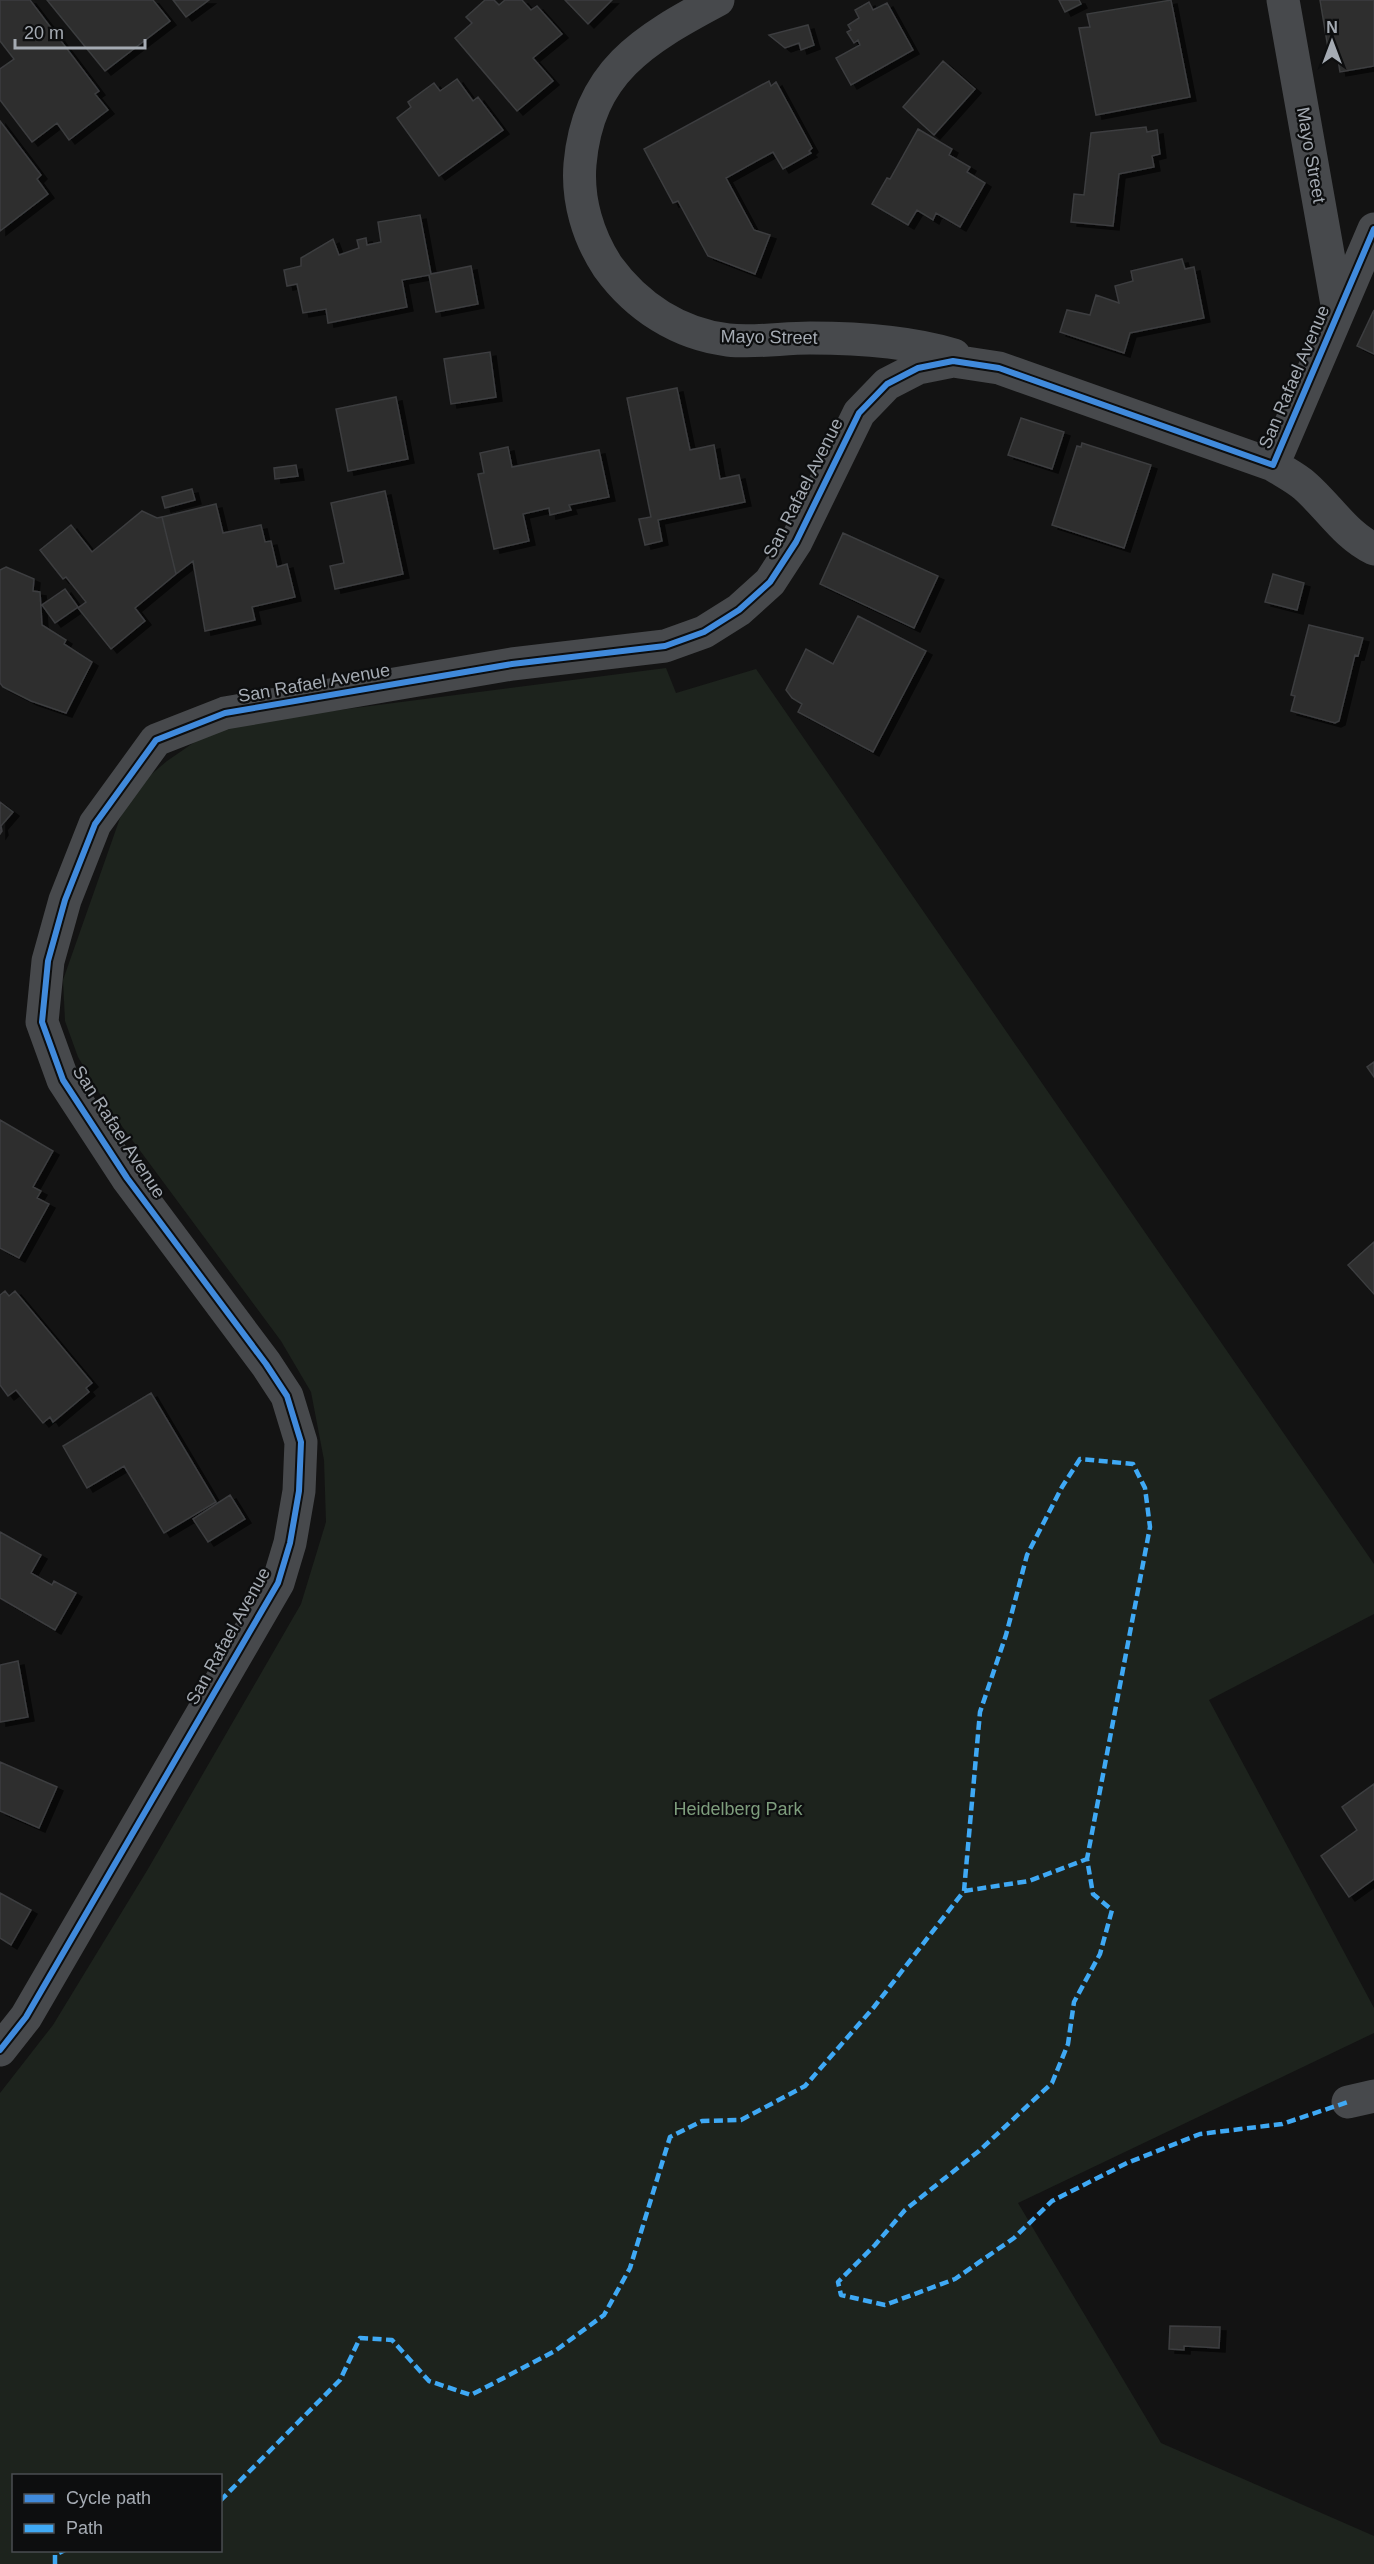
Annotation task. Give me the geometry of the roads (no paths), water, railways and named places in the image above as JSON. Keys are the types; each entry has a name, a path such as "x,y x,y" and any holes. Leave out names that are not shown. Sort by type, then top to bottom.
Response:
{"street":[{"name":"Mayo Street","path":"718,0 660,31 624,60 599,95 582,138 579,178 585,219 599,253 621,284 654,313 690,331 729,340 865,340 938,350 999,368"},
{"name":"Mayo Street","path":"1283,0 1338,310"},
{"name":"San Rafael Avenue","path":"0,2050 26,2017 278,1584 290,1543 299,1491 300,1442 287,1396 114,1158 63,1080 42,1022 48,961 65,900 95,824 156,740 225,713 512,664 665,646 704,632 739,610 770,582 796,542 859,413 887,384 918,368 953,361 999,368 1273,465 1374,229"},
{"path":"1273,465 1304,485 1336,520 1364,544 1374,549"}],"park label":[{"name":"Heidelberg Park","path":"738,1809"}]}
